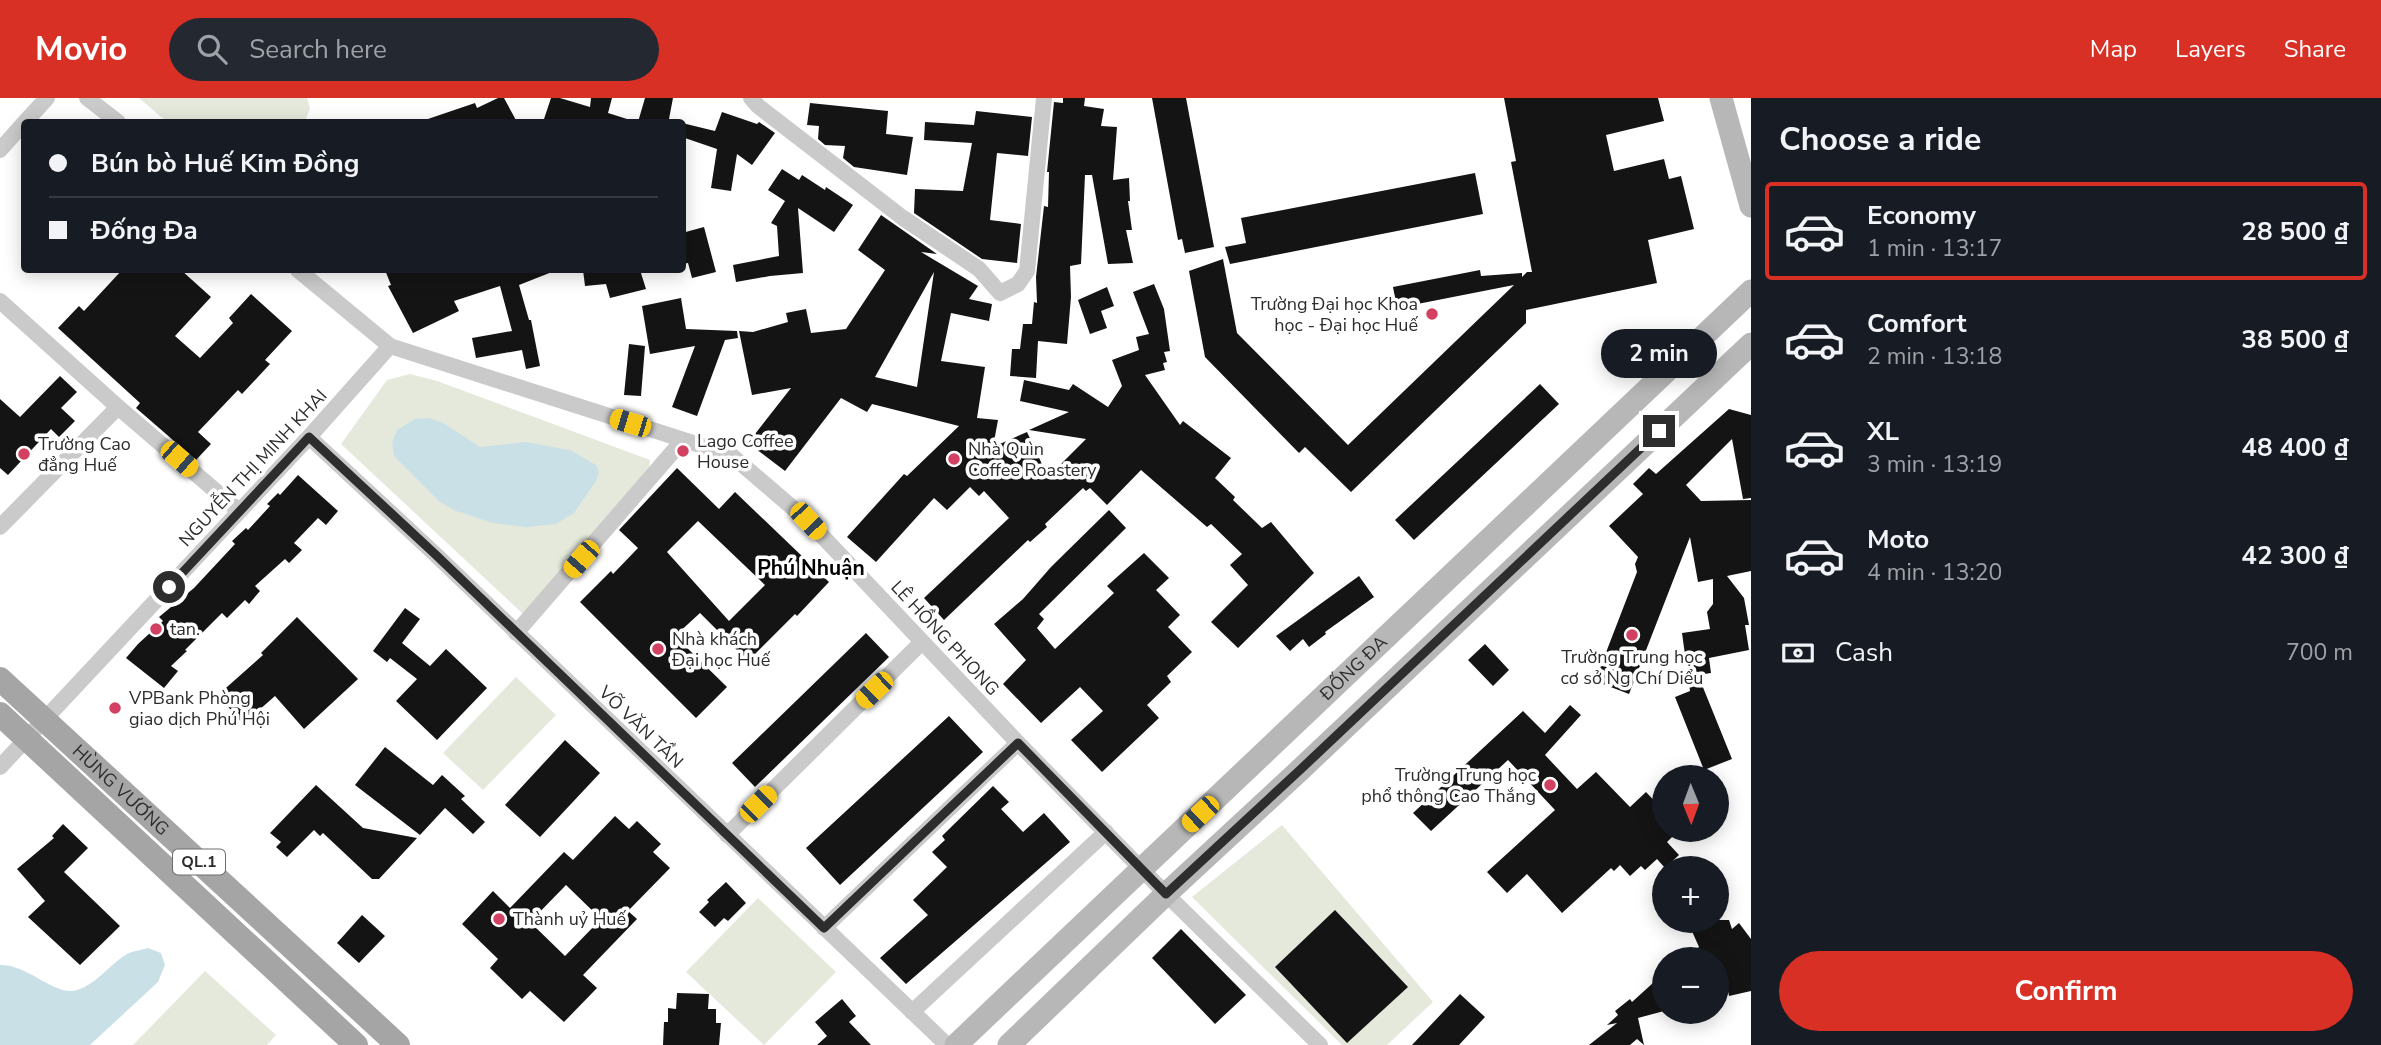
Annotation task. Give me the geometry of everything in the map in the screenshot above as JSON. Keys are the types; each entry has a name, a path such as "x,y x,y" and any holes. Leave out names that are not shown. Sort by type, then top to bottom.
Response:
{"main road":[{"name":"HÙNG VƯƠNG","path":"0,679 398,1045"},
{"name":"HÙNG VƯƠNG","path":"0,713 356,1045"}],"street":[{"path":"29,119 47,98"},
{"path":"87,98 114,119"},
{"path":"751,98 903,218 979,269 1000,293 1018,284 1027,271 1044,98"},
{"path":"1721,98 1751,206"},
{"path":"0,150 21,127"},
{"name":"LÊ HỒNG PHONG","path":"302,273 390,346 731,455 808,521 1018,743 1166,894 1320,1045"},
{"name":"ĐỐNG ĐA","path":"956,1045 1751,291"},
{"path":"0,301 239,511"},
{"name":"ĐỐNG ĐA","path":"1009,1045 1751,344"},
{"name":"NGUYỄN THỊ MINH KHAI","path":"0,767 309,437 390,346"},
{"path":"0,527 118,407"},
{"name":"VÕ VĂN TẦN","path":"309,437 947,1045"},
{"path":"516,633 683,440"},
{"path":"727,835 922,642"},
{"path":"824,928 1018,743"},
{"path":"912,1012 1106,832"}],"shaded area":[{"path":"139,98 307,98 310,108 306,119 164,119"},
{"path":"410,374 437,381 650,460 649,469 523,614 341,444 387,380"},
{"path":"516,677 556,715 483,790 443,753"},
{"path":"1282,825 1433,1002 1387,1045 1342,1045 1192,897"},
{"path":"758,898 836,972 764,1045 686,972"},
{"path":"205,971 276,1035 267,1045 133,1045"}],"water":[{"path":"429,418 443,423 480,447 525,442 570,450 596,465 599,472 596,481 574,513 556,524 526,527 493,523 456,511 440,502 394,456 392,442 397,430 415,419"},
{"path":"148,948 161,953 165,965 158,982 90,1045 0,1045 0,965 21,969 50,985 69,991 91,983 127,954"}],"building":[{"path":"504,98 515,119 428,119 475,103 477,108"},
{"path":"551,98 590,107 591,98 612,98 608,113 627,119 544,119"},
{"path":"645,98 673,98 669,119 639,119"},
{"path":"1063,98 1085,98 1084,106 1104,109 1101,126 1117,127 1113,180 1129,178 1128,201 1132,230 1126,230 1133,263 1108,264 1092,175 1085,175 1081,264 1070,266 1071,297 1067,344 1038,341 1036,378 1010,376 1012,349 1020,349 1023,324 1032,324 1034,302 1037,303 1036,277 1044,206 1048,207 1047,172 1054,102 1063,103"},
{"path":"1152,98 1186,98 1214,247 1185,253 1182,239 1178,240"},
{"path":"1504,98 1658,98 1664,121 1606,135 1614,171 1664,159 1669,179 1681,176 1694,229 1648,240 1657,283 1526,310 1526,323 1351,492 1305,447 1299,453 1205,357 1189,271 1223,259 1237,333 1348,445 1514,285 1397,308 1393,287 1480,270 1481,276 1522,273 1522,277 1527,272 1532,272 1511,162 1516,161"},
{"path":"810,103 888,111 886,134 913,137 907,175 854,167 843,158 845,146 825,145 818,139 819,126 807,125"},
{"path":"976,111 1032,117 1028,156 997,153 990,220 1021,224 1017,263 982,259 914,213 915,189 963,191 972,143 924,140 925,122 974,125"},
{"path":"722,112 757,124 759,122 775,133 752,165 737,154 731,191 711,188 717,149 686,138 686,124 715,131"},
{"path":"782,169 799,180 802,175 825,190 826,187 853,205 834,232 798,208 803,273 736,282 733,265 779,256 777,226 771,223 785,201 768,190"},
{"path":"1475,173 1483,214 1230,264 1225,247 1246,243 1241,218"},
{"path":"881,215 937,254 921,252 978,286 969,299 992,304 989,321 951,313 941,361 985,367 977,418 998,420 993,447 1027,432 1048,477 1086,439 1029,430 1069,412 1020,401 1024,380 1069,390 1073,384 1108,407 1122,386 1112,360 1139,350 1136,337 1149,334 1133,292 1154,284 1164,309 1170,351 1164,352 1167,362 1163,363 1165,370 1145,375 1180,425 1183,421 1231,458 1215,478 1235,497 1233,500 1262,528 1271,522 1314,573 1238,648 1211,622 1248,585 1230,565 1242,554 1211,524 1207,527 1141,470 1107,505 1090,488 1086,491 1083,488 1045,524 1047,527 1030,542 1028,540 944,620 924,598 1009,518 984,491 979,496 970,487 947,510 934,498 876,562 847,537 904,474 907,476 959,426 872,404 867,412 841,398 785,471 748,443 791,388 752,395 739,331 753,332 788,322 786,313 806,309 811,333 846,329 885,270 858,250","holes":["934,272 917,387 875,377"]},
{"path":"704,227 716,272 692,278 686,263 686,232"},
{"path":"119,273 184,273 211,297 175,336 200,358 233,323 229,318 251,294 292,331 265,360 270,364 242,394 238,390 198,432 211,444 196,460 136,408 140,403 58,328 79,306 84,311"},
{"path":"386,273 549,273 519,285 531,320 540,366 526,369 522,350 476,358 472,338 512,331 500,286 454,301 459,311 413,333 388,286 391,285"},
{"path":"583,273 641,273 646,289 610,298 606,284 585,286"},
{"path":"1107,287 1114,306 1101,311 1107,328 1090,334 1078,300"},
{"path":"681,298 686,329 737,331 738,338 725,340 697,416 672,407 695,346 650,354 642,306"},
{"path":"629,344 645,346 641,396 624,395"},
{"path":"60,376 77,392 61,408 75,421 59,437 51,429 8,475 0,468 0,399 20,417"},
{"path":"1540,384 1559,404 1414,540 1395,520"},
{"path":"1729,409 1751,415 1751,498 1743,499 1732,439 1686,485 1701,501 1751,500 1751,571 1727,576 1744,598 1749,625 1745,625 1749,650 1709,658 1711,673 1698,675 1732,759 1717,765 1702,765 1675,697 1690,691 1682,633 1710,629 1707,612 1713,604 1713,579 1698,582 1690,537 1629,694 1595,681 1637,572 1635,564 1638,557 1609,526 1643,494 1633,484 1649,468 1656,474"},
{"path":"677,468 719,509 735,492 829,582 748,661 700,613 675,636 727,687 696,718 580,602 638,548 619,530","holes":["698,521 765,585 729,621 667,552"]},
{"path":"298,475 338,511 326,525 318,518 294,543 302,550 289,563 285,559 255,586 260,591 249,604 245,600 227,618 222,613 185,650 187,651 171,666 178,671 164,688 126,658 163,621 159,617 194,588 235,544 232,541 246,528 248,530 270,506 267,504 278,493 280,495"},
{"path":"1109,510 1126,528 1039,614 1044,619 1037,628 1055,649 1114,593 1107,586 1144,553 1169,578 1156,590 1180,615 1168,627 1192,652 1167,676 1171,682 1147,705 1159,718 1102,772 1071,740 1103,711 1080,687 1041,723 1003,684 1026,660 994,624 1023,599 1051,567"},
{"path":"1359,576 1374,597 1325,632 1326,634 1309,647 1303,639 1290,651 1276,636"},
{"path":"405,608 420,619 402,643 430,666 446,649 487,688 437,740 396,701 417,679 390,658 387,662 373,651"},
{"path":"297,617 358,679 304,729 275,696 243,724 218,695 263,655 261,653"},
{"path":"866,633 889,657 755,787 732,763"},
{"path":"1485,644 1509,670 1493,686 1468,660"},
{"path":"1570,705 1581,715 1545,755 1577,789 1596,772 1630,807 1646,792 1652,798 1652,842 1667,842 1679,855 1652,856 1652,864 1645,870 1641,866 1630,876 1620,865 1614,871 1611,868 1562,913 1527,874 1507,893 1487,872 1555,810 1508,760 1431,831 1413,813 1523,711 1545,733"},
{"path":"949,716 983,752 840,885 806,848"},
{"path":"565,740 600,773 540,837 505,805"},
{"path":"385,747 433,785 442,775 465,796 461,799 485,822 473,834 445,808 420,835 355,785"},
{"path":"316,785 363,828 417,838 379,879 372,879 323,833 320,836 314,830 287,857 276,847 281,842 270,833"},
{"path":"993,786 1009,802 1001,809 1023,832 1044,813 1070,842 906,984 880,958 928,915 913,900 947,867 932,852 945,840 942,836"},
{"name":"Thành uỷ Huế","path":"615,816 629,829 637,821 661,844 653,852 670,868 628,911 637,919 583,975 597,988 564,1022 530,991 522,999 490,968 498,959 462,924 493,891 510,908 564,852 573,860","holes":["566,885 601,919 565,956 530,922"]},
{"path":"63,824 88,848 64,872 120,926 80,965 28,917 45,901 17,869 54,838 52,836"},
{"path":"726,882 746,903 728,921 724,918 715,927 699,912"},
{"path":"1335,910 1408,987 1347,1043 1275,967"},
{"path":"362,915 385,936 359,963 337,943"},
{"path":"1729,920 1732,929 1739,923 1751,939 1751,991 1729,996 1729,947 1699,947 1693,933 1729,933"},
{"path":"1181,929 1246,995 1215,1024 1152,958"},
{"path":"1652,984 1652,1014 1638,1018 1644,1045 1637,1039 1630,1045 1589,1045 1617,1023 1607,1025 1618,1015 1615,1011 1630,999 1632,1002"},
{"path":"677,993 709,994 708,1009 716,1009 716,1023 721,1023 719,1045 663,1045 664,1022 668,1022 668,1008 676,1009"},
{"path":"1460,994 1485,1017 1459,1045 1412,1045"},
{"path":"842,999 856,1016 849,1022 871,1045 817,1045 827,1036 815,1022"}],"place":[{"name":"Trường Đại học Khoa học - Đại học Huế","path":"1432,314"},
{"name":"Lago Coffee House","path":"683,451"},
{"name":"Trường Cao đẳng Huế","path":"24,454"},
{"name":"Nhà Quìn Coffee Roastery","path":"954,459"},
{"name":"tan.","path":"156,629"},
{"name":"Trường Trung học cơ sở Ng Chí Diểu","path":"1632,635"},
{"name":"Nhà khách Đại học Huế","path":"658,649"},
{"name":"VPBank Phòng giao dịch Phú Hội","path":"115,708"},
{"name":"Trường Trung học phổ thông Cao Thắng","path":"1550,785"},
{"name":"Thành uỷ Huế","path":"499,919"}],"district":[{"name":"Phú Nhuận","path":"811,568"}],"route":[{"path":"169,587 309,437 436,555 824,928 1018,743 1166,894 1659,431"}]}
